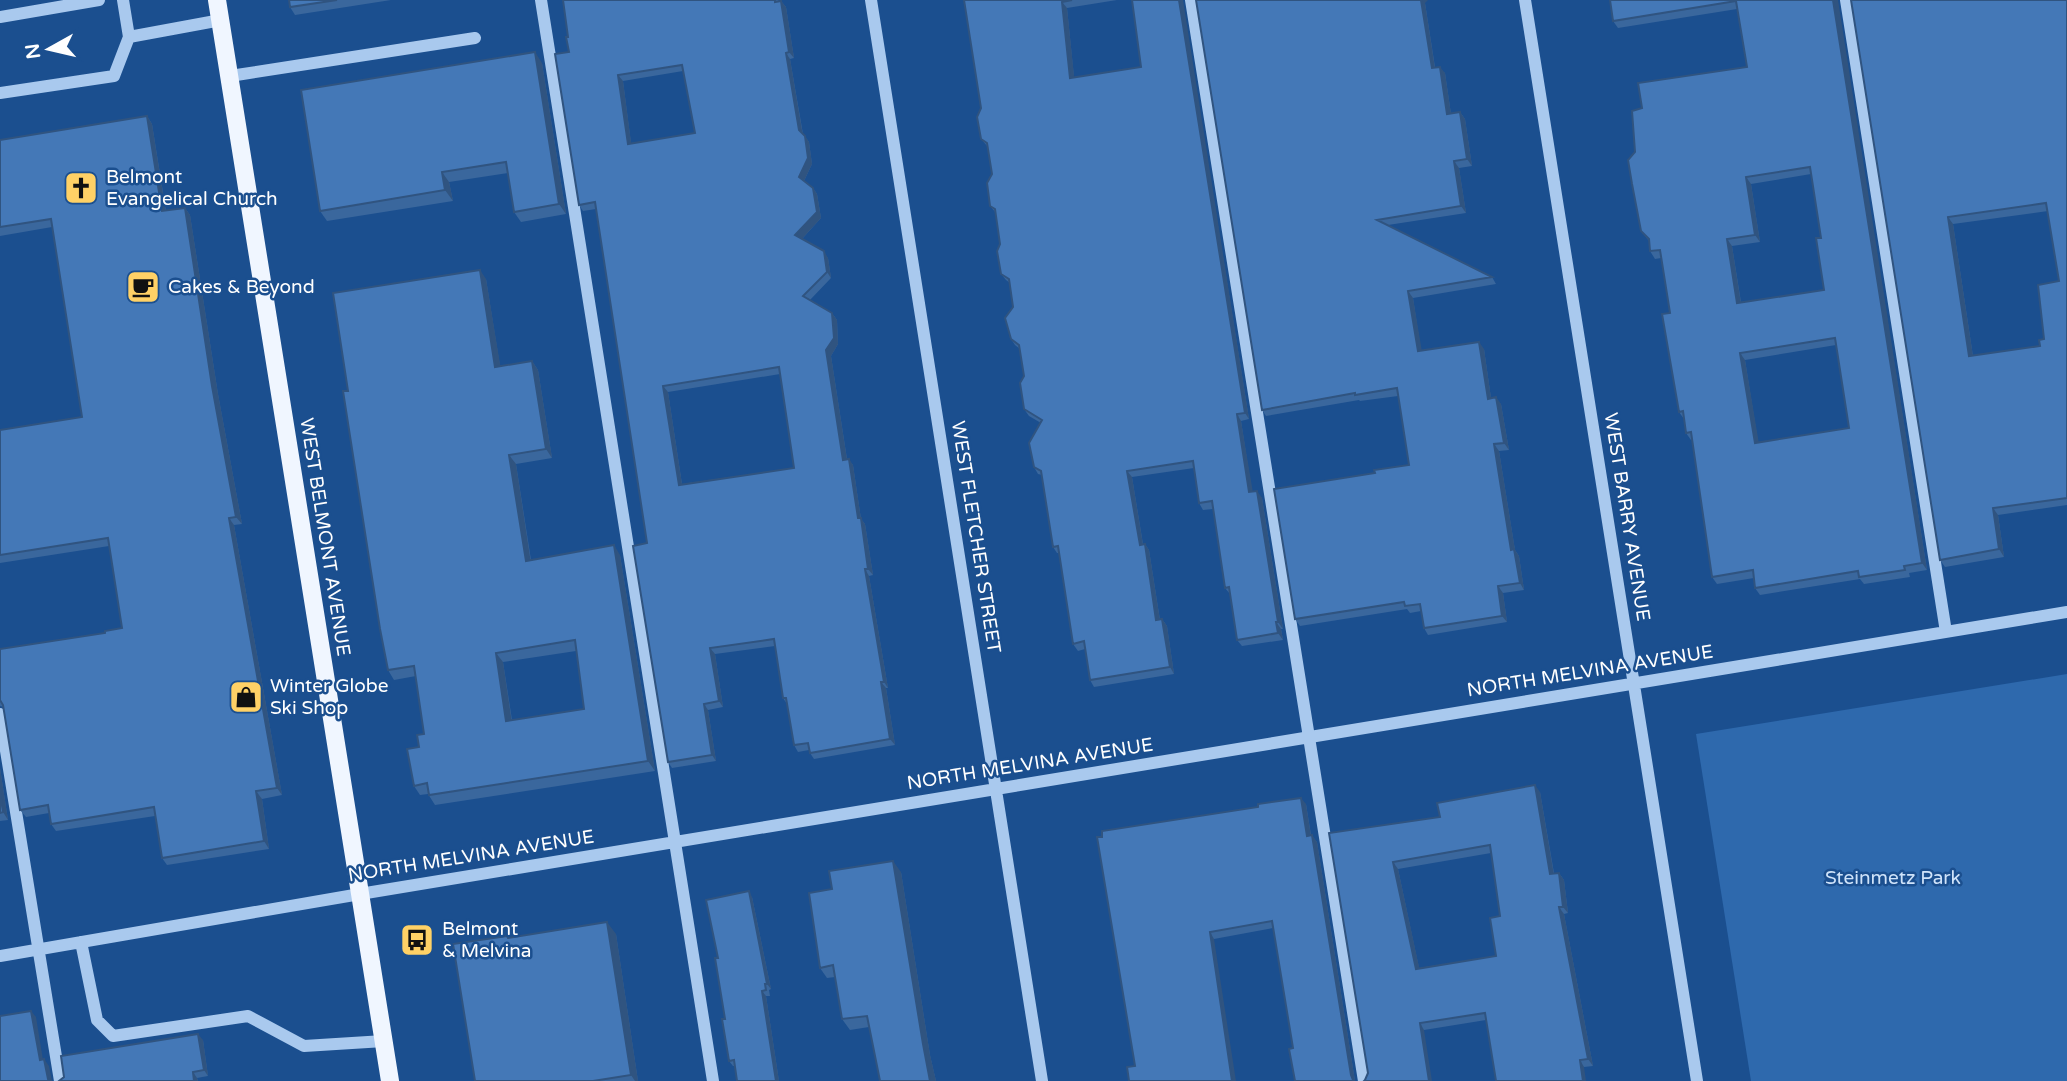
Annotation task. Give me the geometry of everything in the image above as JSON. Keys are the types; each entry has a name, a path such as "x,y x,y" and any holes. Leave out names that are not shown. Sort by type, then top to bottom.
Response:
{"main road":[{"name":"WEST BELMONT AVENUE","path":"217,0 390,1081"}],"street":[{"path":"0,17 99,0"},
{"path":"0,93 114,76 129,37 123,0"},
{"path":"541,0 713,1081"},
{"name":"WEST FLETCHER STREET","path":"871,0 1042,1081"},
{"path":"1191,0 1364,1081"},
{"name":"WEST BARRY AVENUE","path":"1525,0 1697,1081"},
{"path":"1846,0 1946,632"},
{"path":"129,37 220,20"},
{"path":"230,76 475,38"},
{"name":"NORTH MELVINA AVENUE","path":"0,956 2067,612"},
{"path":"0,713 60,1081"},
{"path":"81,942 97,1020 113,1036 248,1016 304,1046 384,1041"}],"green space":[{"name":"Steinmetz Park","path":"2067,674 2067,1081 1751,1081 1696,734"}],"building":[{"path":"289,0 337,0 290,7"},
{"path":"563,0 781,1 789,52 786,53 799,130 805,136 808,158 799,177 813,188 817,212 795,235 824,251 827,272 803,296 832,313 834,338 826,350 843,460 849,459 858,518 861,518 868,569 865,569 884,682 881,682 890,739 810,753 808,743 794,745 774,639 710,648 719,701 704,704 712,755 668,762 633,546 647,543 595,202 579,205 555,54 569,52","holes":["682,65 695,133 628,144 618,75","779,367 794,468 679,485 663,386"]},
{"path":"964,0 1072,0 1062,2 1070,78 1141,67 1132,0 1179,0 1245,413 1237,414 1249,492 1257,491 1278,633 1237,640 1229,587 1225,588 1212,501 1199,503 1193,461 1127,471 1140,545 1145,544 1156,620 1162,619 1170,667 1090,680 1084,641 1073,644 1058,546 1053,547 1041,471 1034,467 1029,443 1042,420 1024,409 1020,383 1024,376 1019,345 1011,339 1005,318 1013,307 1009,279 1001,274 997,251 1000,244 995,209 990,206 987,183 992,174 987,143 981,139 977,117 981,108"},
{"path":"1196,0 1421,0 1432,68 1440,67 1447,114 1460,112 1467,159 1454,161 1461,206 1377,220 1492,277 1408,291 1418,351 1479,342 1488,399 1496,397 1504,443 1494,444 1511,550 1514,549 1520,583 1498,586 1502,616 1424,628 1420,604 1405,606 1404,602 1295,619 1274,489 1409,465 1397,388 1262,410"},
{"path":"1610,0 1833,0 1922,563 1904,566 1905,570 1859,577 1858,571 1755,588 1753,570 1712,577 1691,432 1686,433 1683,411 1679,412 1662,314 1670,313 1660,250 1650,251 1649,239 1641,231 1628,160 1635,152 1632,111 1642,108 1638,83 1747,67 1736,1 1613,21","holes":["1810,167 1821,238 1816,238 1824,290 1737,303 1727,239 1755,235 1746,177","1835,338 1849,428 1755,443 1740,353"]},
{"path":"1851,0 2067,0 2067,498 1993,508 1999,549 1940,560","holes":["2046,203 2059,281 2038,285 2044,339 2039,340 2040,346 1969,356 1948,217"]},
{"path":"535,52 559,204 514,212 506,162 442,172 445,190 320,211 301,90"},
{"path":"147,116 162,211 185,208 212,386 236,517 229,518 277,788 256,791 264,841 162,858 154,807 51,824 48,805 20,810 0,700 0,649 122,628 108,538 0,555 0,430 82,417 51,219 0,227 0,140"},
{"path":"480,270 495,367 532,361 546,449 509,455 526,561 614,545 648,761 429,795 427,783 414,786 407,749 419,747 417,735 424,734 414,666 388,670 343,391 348,391 333,293","holes":["575,640 584,709 506,721 496,653"]},
{"path":"1535,785 1550,874 1559,873 1563,907 1559,907 1588,1059 1580,1060 1583,1081 1496,1081 1485,1013 1420,1023 1429,1081 1364,1081 1368,1073 1329,833 1440,817 1437,803","holes":["1490,845 1500,916 1490,918 1496,956 1416,969 1393,862"]},
{"path":"1301,798 1307,836 1312,835 1351,1075 1355,1081 1295,1081 1289,1049 1293,1048 1272,921 1210,932 1232,1081 1129,1081 1127,1067 1135,1066 1097,837 1102,837 1102,831"},
{"path":"893,861 930,1081 880,1081 867,1016 842,1019 833,965 820,968 809,893 832,889 829,871"},
{"path":"749,891 767,984 766,990 762,991 776,1081 737,1081 734,1060 729,1061 722,1019 725,1019 715,958 718,958 706,900"},
{"path":"607,922 631,1075 593,1081 475,1081 453,944"},
{"path":"31,1011 40,1060 44,1059 48,1079 52,1081 0,1081 0,1016"},
{"path":"198,1034 204,1070 193,1072 194,1081 59,1081 64,1077 61,1056"}],"place":[{"name":"Belmont Evangelical Church","path":"81,188"},
{"name":"Cakes & Beyond","path":"143,287"},
{"name":"Winter Globe Ski Shop","path":"246,697"},
{"name":"Belmont & Melvina","path":"417,940"}]}
